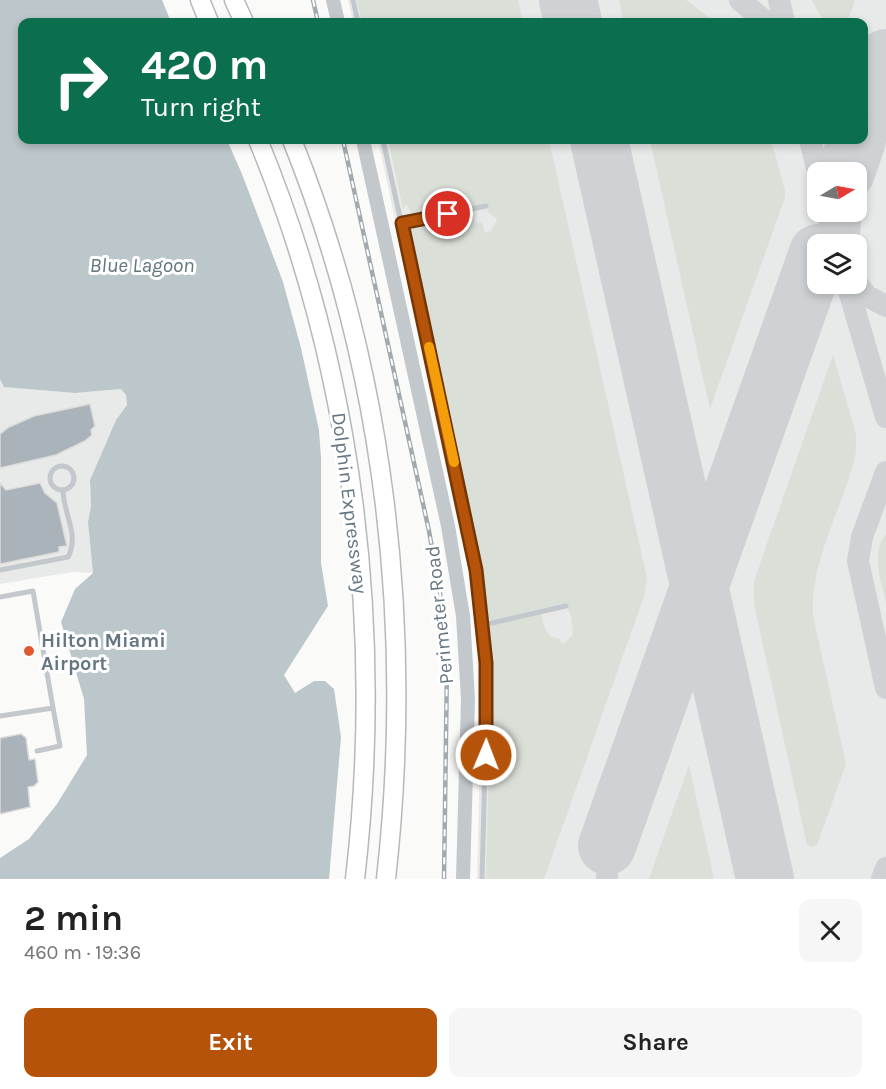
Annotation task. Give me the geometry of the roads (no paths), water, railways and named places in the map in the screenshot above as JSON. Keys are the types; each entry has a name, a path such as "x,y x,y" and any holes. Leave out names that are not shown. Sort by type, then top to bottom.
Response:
{"highway":[{"path":"236,0 243,18"},
{"path":"200,1 208,18"},
{"name":"Dolphin Expressway","path":"260,144 286,214 311,296 337,401 350,477 362,584 366,651 365,747 355,879"},
{"name":"Dolphin Expressway","path":"293,144 326,235 355,337 372,421 388,524 395,612 397,694 394,791 386,879"},
{"path":"349,879 359,839"}],"street":[{"path":"333,0 337,18"},
{"name":"Perimeter Road","path":"364,144 448,526 463,616 468,699 463,879"}],"lane":[{"path":"353,0 357,18"},
{"path":"384,144 474,558 483,625 487,705 482,879"},
{"path":"402,223 486,206"},
{"path":"62,466 73,471 74,479 71,487 63,490 53,486 50,479 52,471 62,466"},
{"path":"0,570 68,557 73,547 73,537 63,490"},
{"path":"0,597 33,591 60,746 37,751"},
{"path":"483,625 566,606"},
{"path":"0,716 53,708"}],"water":[{"name":"Blue Lagoon","path":"0,0 162,0 169,18 18,18 18,144 229,144 242,174 283,282 301,348 319,430 321,563 328,606 284,675 295,693 314,681 325,681 334,689 341,737 329,879 0,879 0,858 29,839 57,804 87,755 84,699 61,622 75,589 93,573 88,522 91,506 90,480 116,420 127,405 126,395 121,389 75,393 4,387 0,379"}],"railway":[{"path":"313,0 317,18"},
{"path":"344,144 429,531 440,593 447,666 444,879"}],"place":[{"name":"Hilton Miami Airport","path":"29,651"}]}
